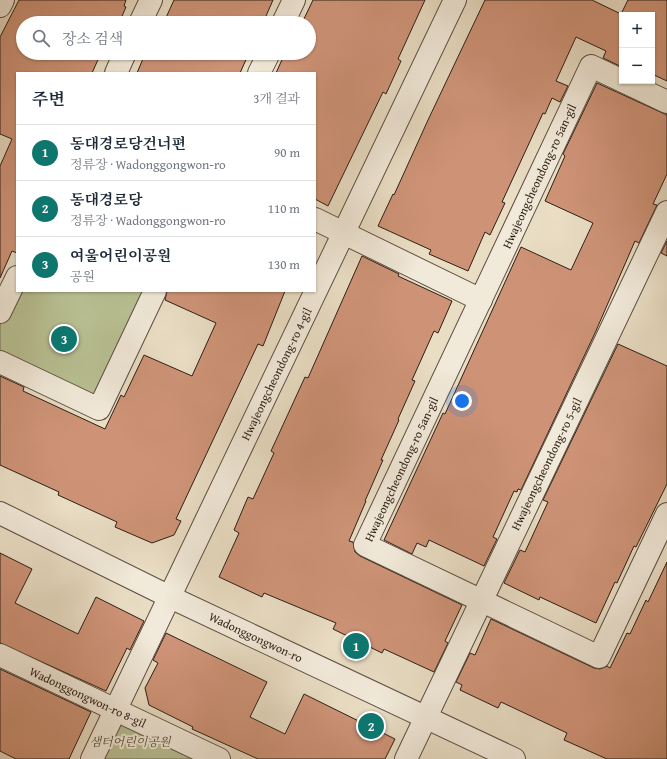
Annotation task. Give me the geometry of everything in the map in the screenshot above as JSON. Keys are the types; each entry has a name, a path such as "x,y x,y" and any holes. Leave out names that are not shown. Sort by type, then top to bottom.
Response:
{"street":[{"path":"0,6 3,0"},
{"path":"143,16 151,0"},
{"path":"286,16 294,0"},
{"name":"Hwajeongcheondong-ro 4-gil","path":"316,292 455,0"},
{"path":"116,72 122,60"},
{"path":"260,72 266,60"},
{"name":"Hwajeongcheondong-ro 5an-gil","path":"667,102 591,66 365,545 599,657 667,514"},
{"name":"Hwajeongcheondong-ro 5-gil","path":"426,716 667,212"},
{"path":"316,219 481,300"},
{"path":"0,312 16,279"},
{"path":"0,362 99,409 155,292"},
{"name":"Hwajeongcheondong-ro 4-gil","path":"92,759 316,292"},
{"name":"Wadonggongwon-ro","path":"0,513 170,597 426,716 514,759"},
{"name":"Wadonggongwon-ro 8-gil","path":"0,655 219,759"},
{"path":"406,759 426,716"}],"green space":[{"path":"16,292 151,292 97,403 0,356 0,322"},
{"name":"샘터어린이공원","path":"121,717 209,759 101,759"}],"building":[{"path":"19,0 126,0 124,6 126,7 122,16 16,16 16,60 98,60 92,72 16,72 16,253 12,251 0,278 0,166 12,139 0,134 0,37"},
{"path":"174,0 273,0 266,16 167,16"},
{"path":"313,0 425,0 398,59 401,61 386,94 383,92 328,206 316,200 316,72 276,72 282,60 316,60 316,16 305,16"},
{"path":"485,0 592,0 619,13 619,66 603,58 606,51 576,37 556,81 568,86 560,102 552,98 545,114 543,113 502,202 505,203 490,235 485,232 468,271 429,254 431,250 378,226 393,194 394,195"},
{"path":"628,0 667,0 667,81 655,75 655,12 622,12"},
{"path":"142,60 246,60 240,72 137,72"},
{"path":"597,83 667,115 667,174 653,204 657,205 639,243 635,241 595,333 521,490 518,489 517,492 514,491 493,537 497,539 484,566 429,540 426,547 417,543 412,554 384,540 443,413 445,414 521,247 571,270 593,223 545,201 565,156 563,154"},
{"path":"667,241 667,256 661,253"},
{"path":"362,256 399,274 398,276 452,301 438,333 434,331 412,380 415,381 381,460 383,460 349,541 353,542 355,552 360,556 462,605 445,641 448,643 434,672 384,649 382,653 333,629 336,623 264,593 262,597 219,577 239,533 234,530 248,497 253,499 274,453 271,451 305,377 308,378"},
{"path":"167,292 285,292 263,346 258,344 176,519 181,521 174,535 152,543 115,527 117,522 58,495 59,492 0,465 0,376 24,387 23,391 105,429 121,395 124,397 144,355 192,376 216,323 165,300"},
{"path":"618,344 667,366 667,484 636,547 634,546 617,583 615,582 596,623 540,597 539,600 504,583 520,550 525,552 548,502 543,500"},
{"path":"0,553 32,569 15,603 78,634 96,597 144,621 130,650 127,648 106,691 0,643"},
{"path":"667,562 667,759 607,759 564,740 567,733 501,702 498,708 460,690 462,685 456,682 470,653 475,655 491,619 594,668 600,669 607,666 610,668 627,633 630,634 646,600 648,602"},
{"path":"166,633 267,682 250,717 285,734 304,694 395,739 385,759 258,759 192,729 193,727 149,705 145,688 158,663 153,660"},
{"path":"0,669 91,712 69,759 16,759 0,751"}],"place":[{"name":"여울어린이공원","path":"64,339"},
{"name":"동대경로당건너편","path":"356,646"},
{"name":"동대경로당","path":"371,726"}]}
